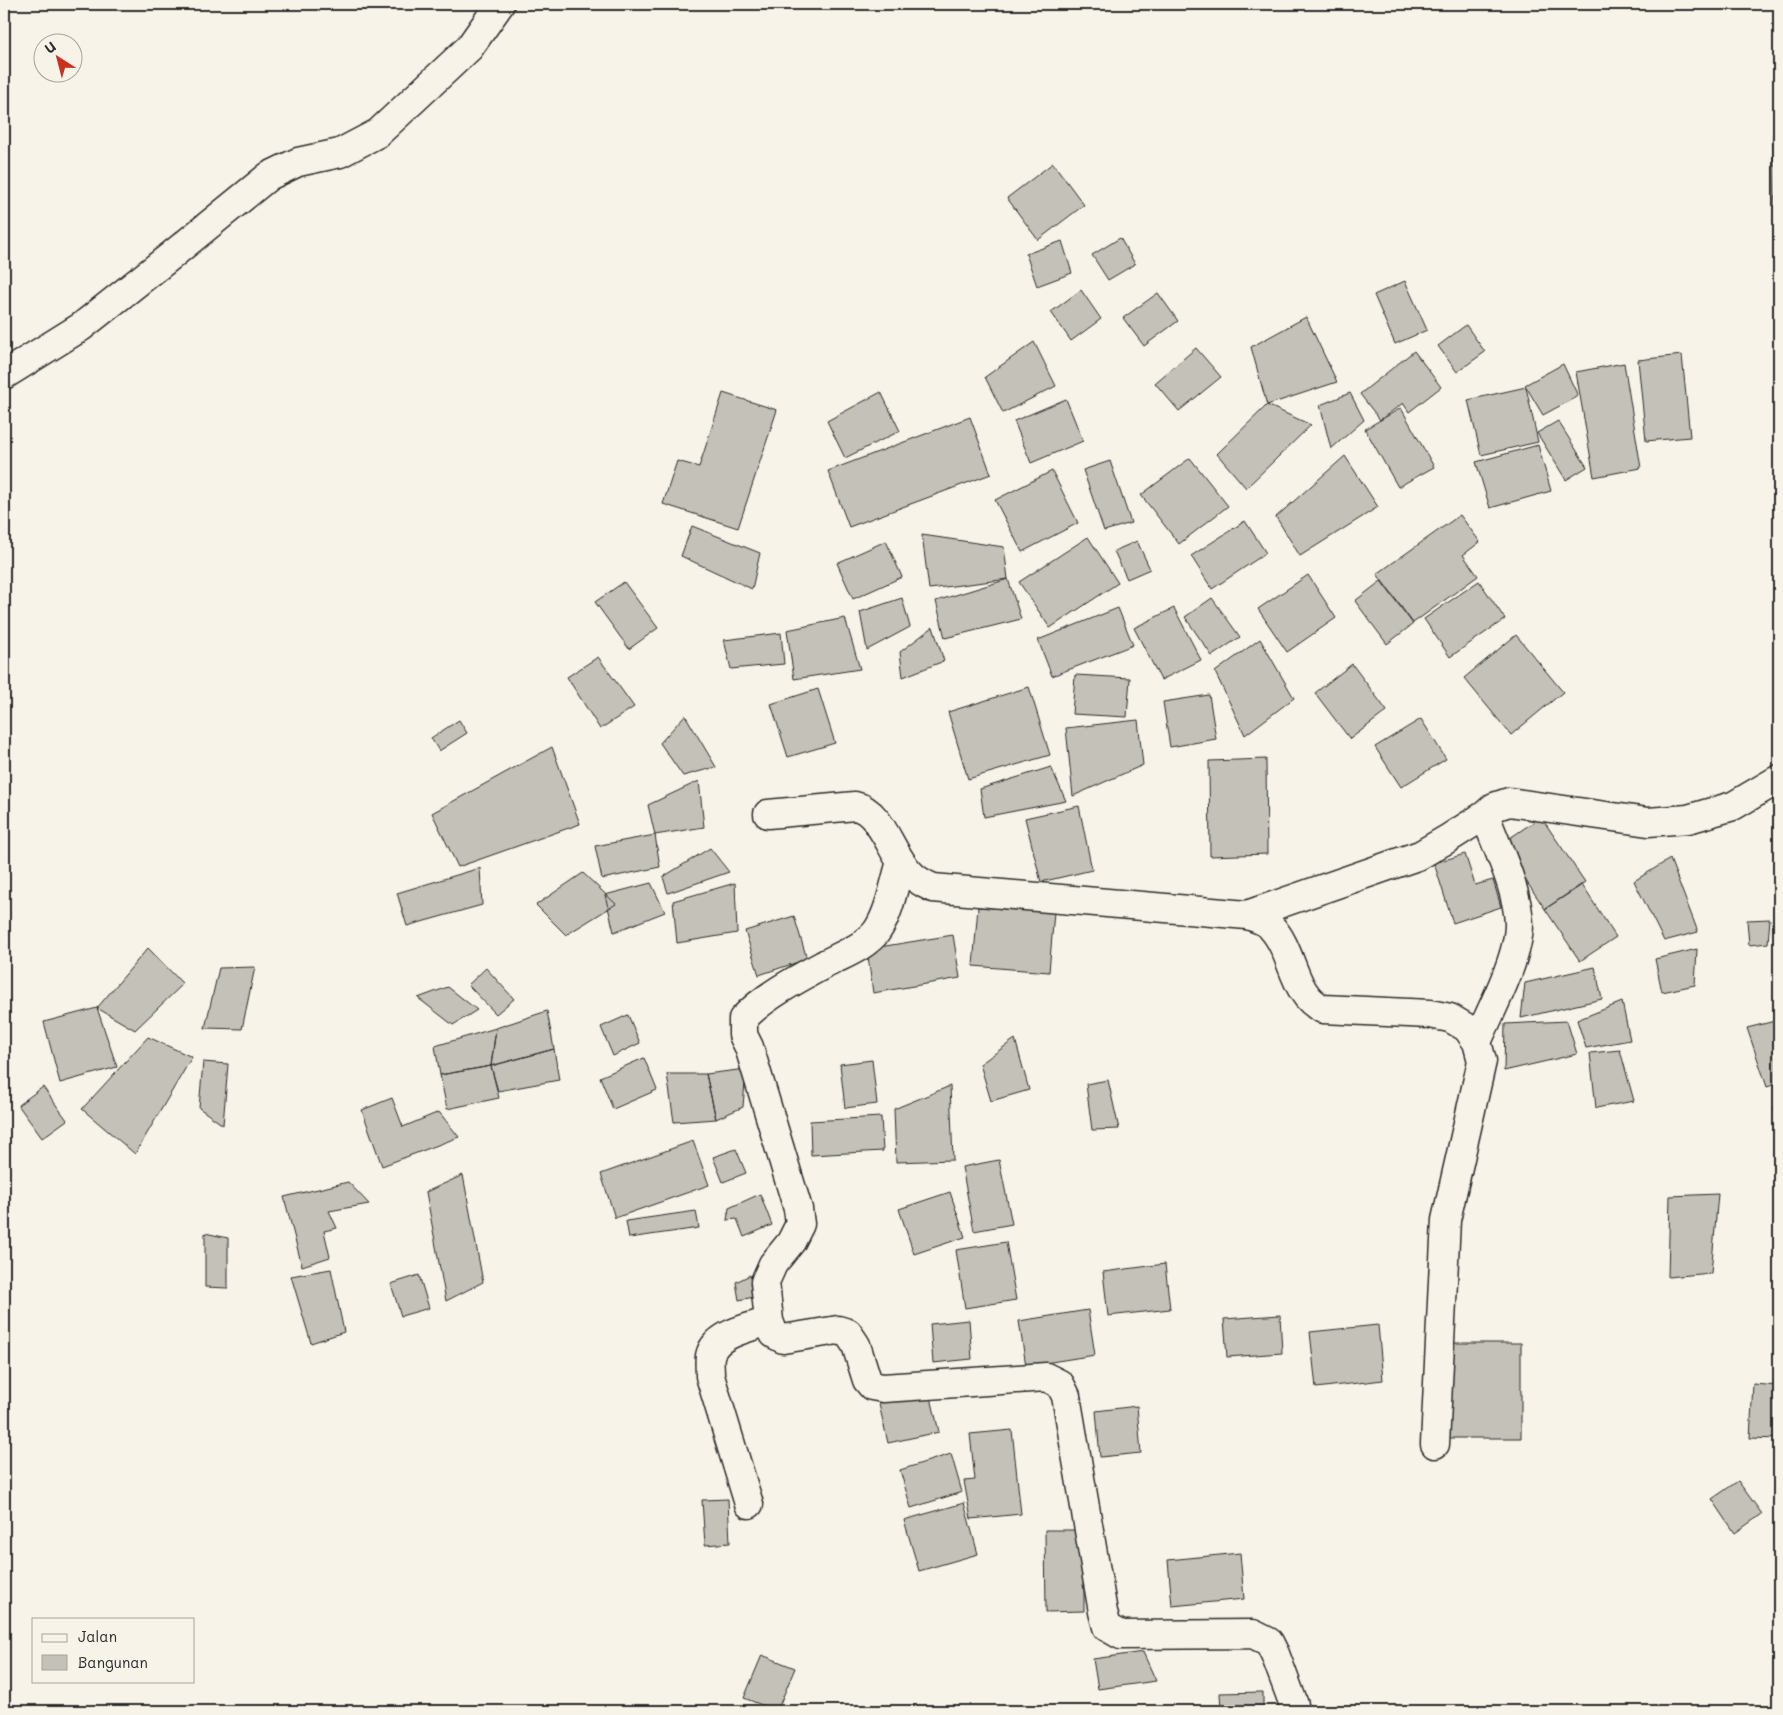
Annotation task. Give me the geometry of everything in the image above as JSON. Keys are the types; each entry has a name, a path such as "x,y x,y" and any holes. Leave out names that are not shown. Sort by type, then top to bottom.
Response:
{"street":[{"path":"4,375 81,326 269,176 298,162 340,153 378,134 469,48 500,4"},
{"path":"1247,915 1420,855 1485,815 1494,807 1509,802 1648,822 1688,819 1733,806 1779,779"},
{"path":"768,814 854,806 863,808 875,818 909,873 933,888 1247,915 1260,919 1270,926 1278,936 1304,994 1313,1005 1322,1009 1430,1014 1450,1018 1467,1028 1477,1042 1482,1061 1446,1220 1435,1444"},
{"path":"1477,1042 1515,953 1518,924 1512,885 1485,815"},
{"path":"901,862 885,915 871,937 754,1006 743,1018 743,1035 749,1047 798,1210 800,1224 791,1242 773,1264 765,1282 769,1321 774,1334 783,1339 838,1330 848,1333 856,1345 867,1380 872,1386 883,1388 1046,1377 1060,1384 1066,1396 1107,1627 1121,1635 1253,1634 1269,1642 1294,1704 1294,1711"},
{"path":"749,1504 710,1376 710,1356 714,1345 726,1336 769,1321"}],"building":[{"path":"1773,134 1779,134 1779,208 1775,209"},
{"path":"1053,163 1084,205 1038,240 1007,198"},
{"path":"1120,238 1135,264 1108,280 1092,255"},
{"path":"1062,241 1072,273 1037,286 1026,254"},
{"path":"1405,281 1427,330 1395,344 1374,295"},
{"path":"1081,290 1101,319 1071,341 1051,312"},
{"path":"1158,293 1178,321 1144,346 1123,318"},
{"path":"1306,317 1337,382 1267,405 1251,347"},
{"path":"1466,325 1485,352 1457,372 1438,346"},
{"path":"1034,342 1056,386 1003,413 985,377"},
{"path":"1196,348 1221,377 1179,411 1155,383"},
{"path":"1414,351 1441,387 1409,412 1403,403 1380,420 1360,394"},
{"path":"1682,355 1690,437 1646,441 1638,360"},
{"path":"1624,363 1641,468 1594,477 1576,372"},
{"path":"1563,364 1578,396 1543,415 1525,385"},
{"path":"1526,387 1538,442 1481,455 1468,400"},
{"path":"881,392 900,431 845,458 827,421"},
{"path":"723,393 777,410 738,528 663,504 677,461 699,467"},
{"path":"1350,393 1364,420 1331,449 1320,405"},
{"path":"1066,399 1083,441 1031,463 1014,421"},
{"path":"1267,405 1311,425 1246,488 1217,454"},
{"path":"1401,408 1434,467 1398,487 1365,429"},
{"path":"970,417 991,474 849,527 828,471"},
{"path":"1558,421 1587,467 1566,480 1537,433"},
{"path":"1538,445 1551,491 1490,508 1476,462"},
{"path":"1345,456 1378,507 1300,556 1276,517"},
{"path":"1190,458 1228,506 1179,544 1141,495"},
{"path":"1110,461 1131,523 1104,531 1083,470"},
{"path":"1052,471 1078,523 1022,552 995,500"},
{"path":"1460,515 1480,542 1463,555 1478,576 1413,623 1377,574"},
{"path":"1245,521 1266,553 1212,589 1191,556"},
{"path":"692,526 760,553 752,589 681,556"},
{"path":"922,535 1004,547 1008,579 929,589"},
{"path":"1088,537 1118,583 1050,628 1019,582"},
{"path":"886,541 902,577 853,599 837,563"},
{"path":"1137,541 1150,569 1127,579 1114,551"},
{"path":"1308,575 1336,618 1287,652 1258,609"},
{"path":"1008,579 1021,619 945,638 936,601"},
{"path":"1381,581 1413,624 1387,644 1355,601"},
{"path":"1479,581 1505,619 1450,657 1424,619"},
{"path":"624,582 658,628 629,649 595,602"},
{"path":"902,598 910,627 867,650 860,612"},
{"path":"1212,598 1240,637 1212,656 1185,617"},
{"path":"1118,608 1133,645 1052,676 1038,640"},
{"path":"1174,608 1201,660 1161,680 1134,628"},
{"path":"845,618 860,669 794,679 787,630"},
{"path":"933,627 944,661 903,677 900,652"},
{"path":"781,633 784,664 731,669 724,640"},
{"path":"1516,635 1563,692 1511,735 1464,678"},
{"path":"1260,639 1294,698 1245,735 1215,672"},
{"path":"598,657 634,707 600,729 567,677"},
{"path":"1352,664 1387,711 1350,739 1315,693"},
{"path":"1075,675 1130,678 1127,717 1072,714"},
{"path":"1029,687 1050,755 968,779 948,712"},
{"path":"818,689 835,743 788,757 771,704"},
{"path":"1209,695 1216,739 1170,747 1163,702"},
{"path":"685,715 716,767 683,776 660,743"},
{"path":"1421,719 1446,759 1401,787 1375,747"},
{"path":"459,720 467,733 439,751 431,738"},
{"path":"1138,720 1143,765 1073,796 1066,728"},
{"path":"552,747 580,824 458,867 432,813"},
{"path":"1266,759 1267,854 1210,856 1209,761"},
{"path":"1051,767 1066,801 984,817 980,789"},
{"path":"699,781 704,827 655,835 648,805"},
{"path":"1079,806 1092,870 1041,882 1025,818"},
{"path":"1541,817 1585,882 1545,909 1501,844"},
{"path":"655,835 660,867 602,879 595,846"},
{"path":"710,848 729,872 668,893 663,877"},
{"path":"1465,854 1475,885 1493,880 1501,907 1453,923 1434,863"},
{"path":"1670,859 1698,932 1664,941 1634,881"},
{"path":"480,868 482,905 407,926 397,893"},
{"path":"583,873 616,904 566,935 536,905"},
{"path":"651,883 665,912 614,932 605,895"},
{"path":"735,883 737,933 677,943 673,901"},
{"path":"1582,885 1616,937 1580,961 1545,909"},
{"path":"978,907 1054,912 1049,972 973,966"},
{"path":"794,916 807,959 759,975 745,931"},
{"path":"1770,919 1768,943 1749,945 1747,920"},
{"path":"953,935 960,978 873,993 867,949"},
{"path":"148,948 183,984 135,1030 97,1008"},
{"path":"1697,949 1695,985 1662,992 1655,959"},
{"path":"255,967 242,1029 205,1028 219,968"},
{"path":"1595,967 1602,999 1521,1018 1525,983"},
{"path":"486,968 514,999 496,1014 468,985"},
{"path":"448,987 477,1010 453,1025 418,998"},
{"path":"1622,1002 1630,1040 1586,1048 1577,1020"},
{"path":"97,1008 117,1067 60,1083 44,1022"},
{"path":"547,1011 554,1049 491,1066 496,1028"},
{"path":"628,1015 640,1043 613,1056 601,1027"},
{"path":"1779,1020 1779,1083 1767,1087 1747,1028"},
{"path":"1567,1021 1577,1054 1504,1071 1505,1024"},
{"path":"496,1028 491,1066 440,1075 435,1046"},
{"path":"148,1037 192,1057 135,1154 82,1109"},
{"path":"1015,1039 1029,1090 991,1101 980,1064"},
{"path":"554,1049 559,1080 498,1091 491,1066"},
{"path":"1620,1050 1634,1101 1596,1108 1590,1053"},
{"path":"644,1058 657,1090 613,1109 600,1077"},
{"path":"872,1060 877,1104 845,1108 840,1064"},
{"path":"203,1062 228,1064 223,1125 199,1108"},
{"path":"491,1066 499,1098 447,1109 440,1075"},
{"path":"746,1069 743,1107 716,1119 706,1074"},
{"path":"667,1074 706,1074 716,1119 674,1122"},
{"path":"1108,1080 1119,1129 1092,1130 1086,1084"},
{"path":"950,1086 953,1160 896,1162 894,1109"},
{"path":"43,1087 67,1120 42,1138 18,1105"},
{"path":"392,1098 403,1127 439,1112 459,1137 382,1166 362,1110"},
{"path":"1779,1104 1779,1144 1774,1107"},
{"path":"881,1117 883,1151 811,1155 810,1121"},
{"path":"693,1141 709,1185 615,1218 601,1174"},
{"path":"736,1149 746,1173 723,1182 713,1157"},
{"path":"999,1160 1012,1224 974,1231 962,1167"},
{"path":"463,1175 483,1282 446,1301 426,1192"},
{"path":"348,1182 369,1204 329,1211 337,1228 324,1231 330,1257 302,1266 284,1197"},
{"path":"950,1192 965,1237 914,1254 899,1209"},
{"path":"760,1194 772,1225 744,1237 737,1219 727,1220 729,1208"},
{"path":"1718,1194 1711,1273 1668,1277 1670,1196"},
{"path":"696,1211 699,1228 629,1238 626,1221"},
{"path":"205,1233 228,1238 228,1288 205,1287"},
{"path":"1006,1242 1016,1300 965,1308 956,1250"},
{"path":"1165,1264 1170,1309 1108,1316 1103,1272"},
{"path":"331,1269 344,1332 311,1343 291,1276"},
{"path":"419,1275 429,1308 401,1316 391,1284"},
{"path":"750,1275 754,1297 739,1300 736,1282"},
{"path":"1088,1310 1095,1355 1026,1366 1019,1321"},
{"path":"1280,1315 1282,1353 1227,1357 1224,1319"},
{"path":"969,1320 972,1359 933,1363 930,1324"},
{"path":"1378,1325 1383,1380 1316,1388 1310,1332"},
{"path":"1447,1343 1521,1343 1521,1438 1447,1438"},
{"path":"1753,1384 1779,1386 1779,1439 1750,1438"},
{"path":"929,1389 939,1432 888,1443 878,1400"},
{"path":"1137,1406 1141,1453 1100,1457 1096,1411"},
{"path":"1012,1430 1021,1514 971,1519 964,1481 975,1480 970,1434"},
{"path":"951,1454 962,1492 911,1508 900,1470"},
{"path":"1738,1481 1762,1514 1735,1533 1712,1499"},
{"path":"728,1499 730,1543 705,1545 702,1500"},
{"path":"964,1503 978,1554 919,1571 904,1520"},
{"path":"1045,1530 1084,1530 1084,1611 1046,1612"},
{"path":"1240,1553 1244,1599 1172,1606 1168,1560"},
{"path":"1143,1652 1156,1681 1098,1689 1093,1659"},
{"path":"762,1655 795,1668 777,1711 744,1698"},
{"path":"1263,1692 1263,1711 1221,1711 1220,1693"}]}
